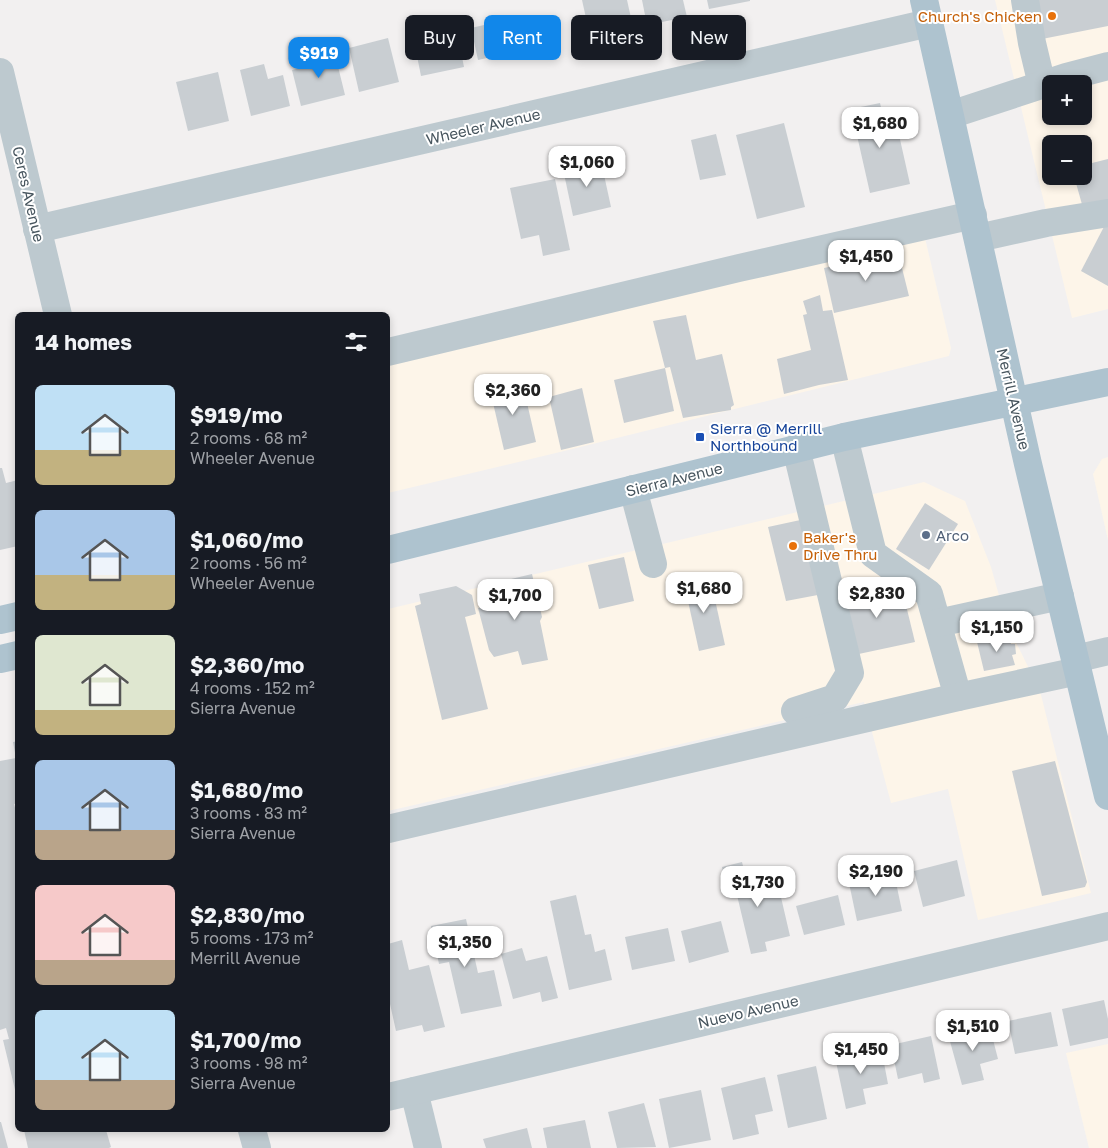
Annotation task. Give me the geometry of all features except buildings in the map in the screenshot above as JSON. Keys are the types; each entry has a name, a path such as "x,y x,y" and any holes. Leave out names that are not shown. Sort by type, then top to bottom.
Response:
{"main road":[{"name":"Merrill Avenue","path":"926,11 1014,402 1108,796"},
{"name":"Sierra Avenue","path":"390,550 796,448 1108,382"},
{"path":"0,620 15,617"},
{"path":"0,659 15,656"}],"street":[{"path":"950,115 1042,85 1032,43 1025,0"},
{"name":"Wheeler Avenue","path":"37,229 926,11"},
{"path":"1077,75 1108,66"},
{"name":"Ceres Avenue","path":"0,72 8,136 37,229 57,312"},
{"path":"390,352 721,272 975,227 1046,222 1108,213"},
{"path":"844,437 873,554 929,594 958,697"},
{"path":"795,711 836,698 850,673 796,448"},
{"path":"633,489 653,564"},
{"path":"938,623 1060,596"},
{"path":"390,829 958,697 1076,665 1108,651"},
{"name":"Nuevo Avenue","path":"390,1097 1108,926"},
{"path":"414,1091 428,1148"},
{"path":"253,1132 257,1148"}],"shaded area":[{"path":"995,0 1108,0 1108,309 1072,318"},
{"path":"924,234 951,348 949,356 390,493 390,359"},
{"path":"1108,457 1108,540 1093,474 1102,459"},
{"path":"924,482 965,501 991,567 1007,624 1040,691 1091,893 978,920 948,789 891,803 864,702 390,811 390,609"},
{"path":"1108,1044 1108,1148 1089,1148 1066,1053"}],"place":[{"name":"Church's Chicken","path":"1052,16"},
{"name":"Sierra @ Merrill Northbound","path":"700,437"},
{"name":"Arco","path":"926,535"},
{"name":"Baker's Drive Thru","path":"793,546"}]}
